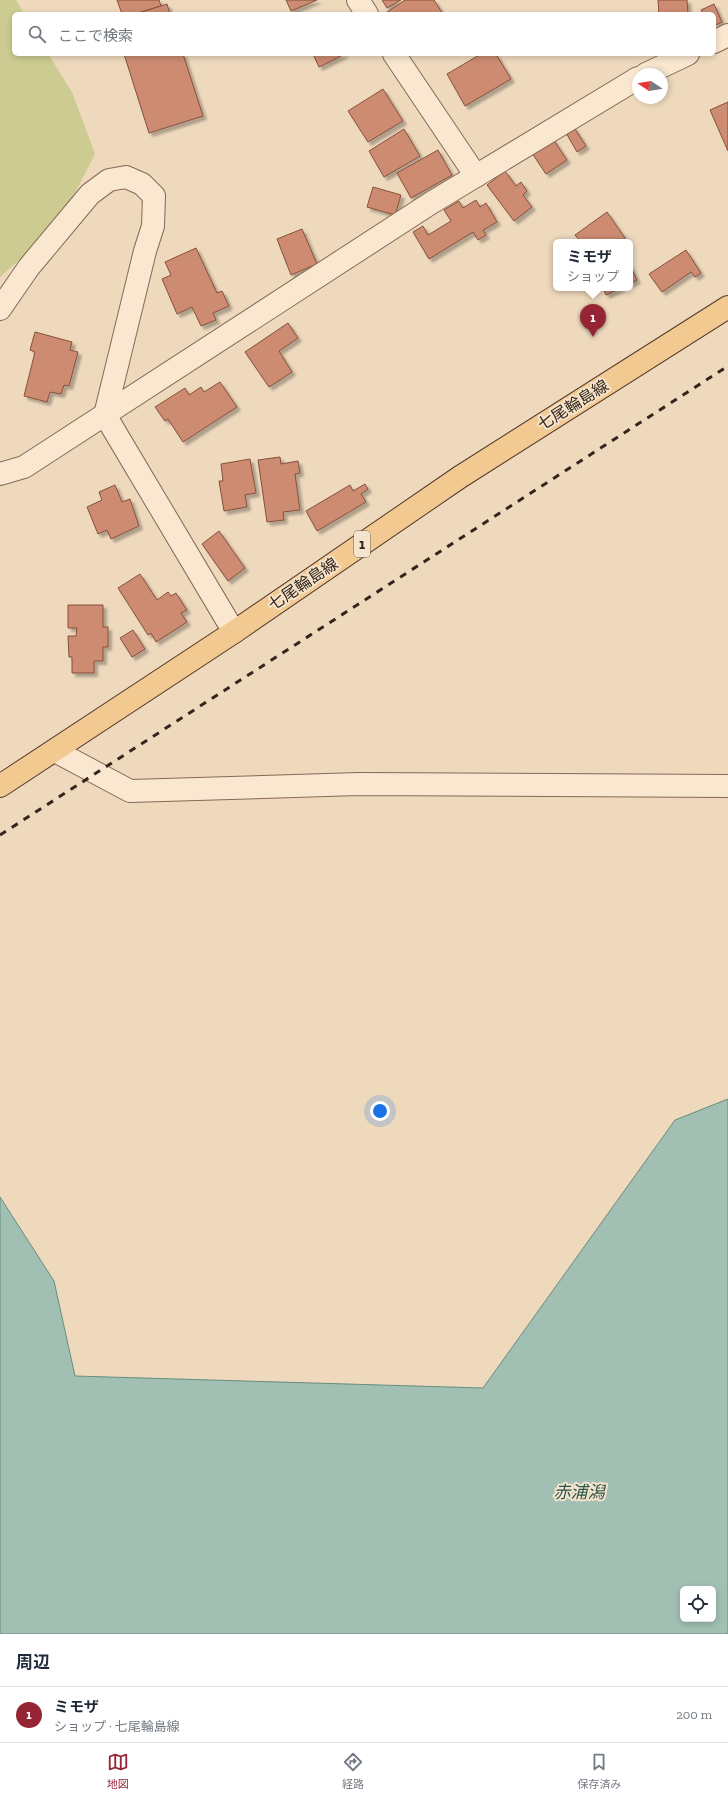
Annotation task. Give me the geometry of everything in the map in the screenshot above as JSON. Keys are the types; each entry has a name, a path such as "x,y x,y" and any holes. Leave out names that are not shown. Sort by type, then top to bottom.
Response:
{"main road":[{"name":"七尾輪島線","path":"0,786 234,632 460,477 728,307"}],"street":[{"path":"358,0 366,12"},
{"path":"716,41 728,35"},
{"path":"395,56 476,176"},
{"path":"659,68 684,56"},
{"path":"0,474 24,467 424,207 632,82"},
{"path":"0,308 29,267 90,194 109,180 126,177 142,184 154,196 154,226 145,251 105,415 234,632"},
{"path":"55,751 130,791 359,784 728,786"}],"shaded area":[{"path":"0,0 16,0 23,12 12,12 12,56 49,56 72,92 95,154 58,226 0,277"}],"water":[{"name":"赤浦潟","path":"728,1099 728,1634 0,1634 0,1197 54,1281 75,1376 483,1388 675,1120"}],"building":[{"path":"117,0 159,0 161,6 142,12 121,12"},
{"path":"286,0 317,0 291,11"},
{"path":"382,0 401,0 387,8"},
{"path":"405,0 434,0 442,12 387,12"},
{"path":"658,0 687,0 688,12 659,12"},
{"path":"167,4 169,12 142,12"},
{"path":"714,4 722,22 716,25 716,12 702,12 701,10"},
{"path":"125,56 184,56 203,116 149,133"},
{"path":"314,56 341,56 319,67"},
{"path":"478,56 497,56 511,79 465,106 447,74"},
{"path":"383,89 403,121 368,142 348,111"},
{"path":"728,102 728,151 710,110"},
{"path":"573,126 586,146 577,152 565,131"},
{"path":"404,129 420,156 384,177 369,151"},
{"path":"553,139 567,160 546,174 532,153"},
{"path":"438,150 452,175 411,198 397,173"},
{"path":"505,171 516,186 521,182 527,191 523,195 532,207 514,221 487,185"},
{"path":"373,187 401,195 395,215 367,207"},
{"path":"476,200 480,207 486,203 497,222 483,230 486,235 478,240 473,232 429,259 413,232 423,226 428,235 451,221 444,210 459,201 463,208"},
{"path":"607,212 625,238 578,239 575,235"},
{"path":"302,229 317,264 291,275 277,239"},
{"path":"196,248 217,293 222,291 229,306 213,313 216,320 201,326 192,307 177,314 162,279 171,275 165,262"},
{"path":"686,250 701,273 695,277 691,272 662,292 649,274"},
{"path":"633,271 637,280 633,282"},
{"path":"604,291 615,291 606,295"},
{"path":"288,323 298,338 279,351 292,372 269,387 245,352"},
{"path":"35,332 72,342 70,350 78,352 69,386 64,385 61,394 50,392 47,402 24,396 35,352 30,350"},
{"path":"220,382 237,407 183,442 168,419 165,421 155,407 185,388 189,395 201,387 204,392"},
{"path":"280,457 281,464 298,461 300,473 295,474 300,510 283,512 284,520 267,522 258,460"},
{"path":"250,459 256,493 245,495 247,507 224,511 219,481 223,481 221,464"},
{"path":"365,484 368,489 361,494 366,502 317,531 306,511 350,485 353,491"},
{"path":"115,485 122,502 130,499 139,526 111,539 107,530 98,534 87,507 102,500 99,492"},
{"path":"219,531 245,568 228,581 202,544"},
{"path":"140,574 157,600 168,592 171,596 176,593 187,610 181,613 187,622 156,642 151,633 148,635 118,588"},
{"path":"68,605 103,605 103,627 108,627 108,647 103,647 103,661 94,661 94,673 72,673 72,657 69,657 68,636 76,636 77,628 68,628"},
{"path":"133,630 145,649 132,657 120,638"}],"railway":[{"path":"0,835 728,366"}],"place":[{"name":"ミモザ","path":"593,337"}]}
